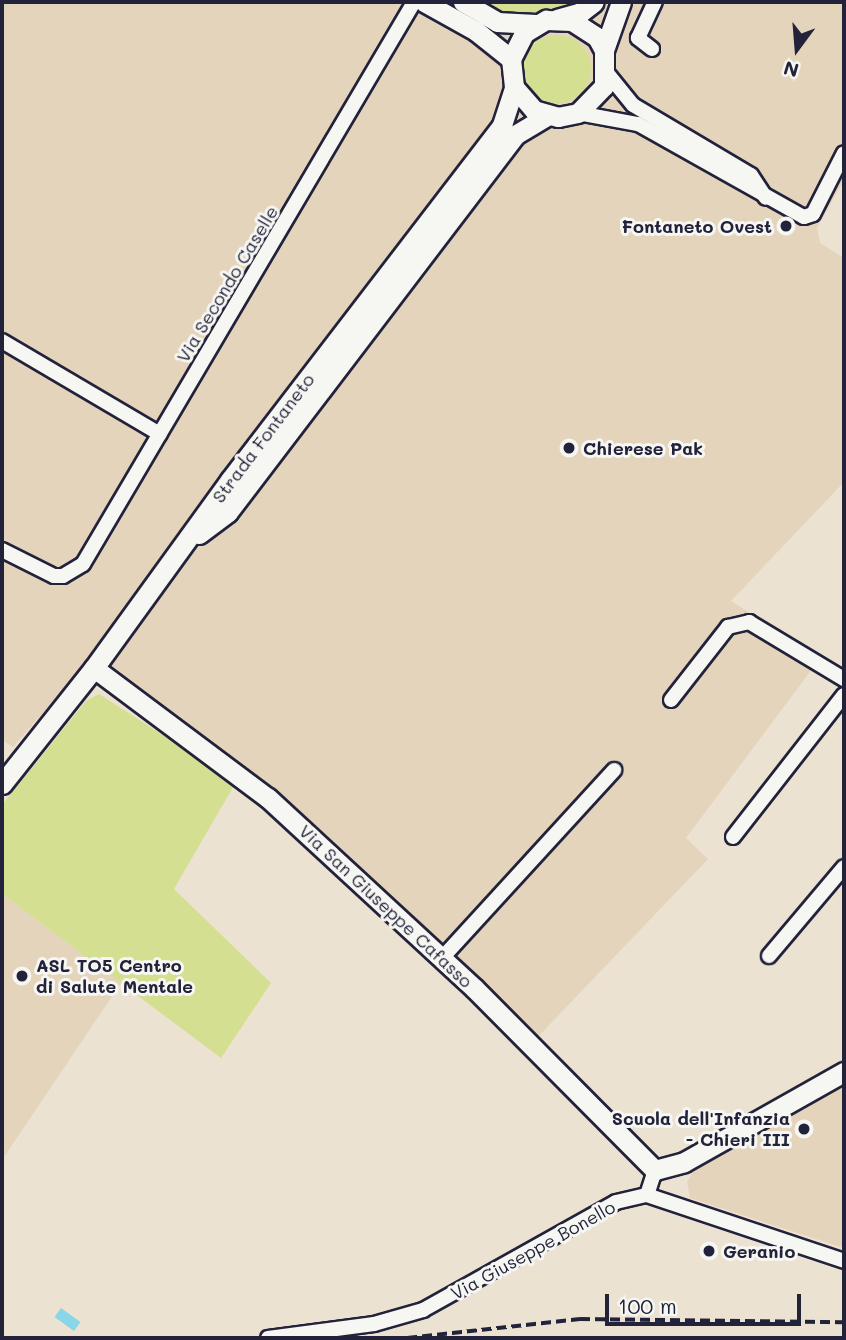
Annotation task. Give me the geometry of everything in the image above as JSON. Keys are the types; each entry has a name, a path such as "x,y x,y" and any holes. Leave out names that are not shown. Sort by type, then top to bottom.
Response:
{"street":[{"name":"Via Secondo Caselle","path":"2,551 41,573 63,576 83,564 414,2"},
{"path":"424,2 476,31 510,58 515,45 536,24"},
{"path":"463,2 497,22 536,24 581,12 594,2"},
{"path":"578,113 598,97 607,73 604,50 621,2"},
{"path":"652,49 638,38 655,2"},
{"path":"557,19 586,27 604,50"},
{"name":"Strada Fontaneto","path":"2,784 94,668 502,125 514,87 510,58"},
{"path":"607,73 633,105 751,175 767,199"},
{"path":"514,87 534,110 548,115 578,113 638,124 794,214 813,214 844,153"},
{"path":"184,545 228,512 515,135 548,115"},
{"path":"2,341 160,434"},
{"path":"671,700 728,627 749,622 844,679"},
{"name":"Via San Giuseppe Cafasso","path":"94,668 268,798 442,958 655,1170"},
{"path":"733,837 844,695"},
{"path":"442,958 614,770"},
{"path":"769,956 844,867"},
{"path":"844,1072 684,1162 655,1170 647,1195 844,1261"},
{"name":"Via Giuseppe Bonello","path":"268,1338 374,1324 423,1310 616,1202 647,1195"}],"shaded area":[{"path":"2,2 844,2 844,180 817,228 820,243 844,258 844,482 731,601 821,657 686,838 708,859 530,1045 294,810 91,657 13,747 2,740"},
{"path":"2,894 121,983 2,1160"},
{"name":"Scuola dell'Infanzia - Chieri III","path":"837,1087 844,1090 844,1248 690,1198 687,1182 695,1168"}],"green space":[{"path":"477,2 582,2 523,16 504,15"},
{"path":"557,35 570,38 581,45 588,56 591,69 588,82 581,93 570,100 557,103 544,100 533,93 526,82 523,69 526,56 533,45 544,38"},
{"path":"99,694 236,782 174,889 271,983 221,1058 2,894 2,805 86,701"}],"water":[{"path":"61,1308 80,1322 74,1331 55,1317"}],"railway":[{"path":"407,1338 580,1319 844,1322"}],"place":[{"name":"Fontaneto Ovest","path":"786,226"},
{"name":"Chierese Pak","path":"569,448"},
{"name":"ASL TO5 Centro di Salute Mentale","path":"22,976"},
{"name":"Scuola dell'Infanzia - Chieri III","path":"804,1129"},
{"name":"Geranio","path":"709,1251"}]}
